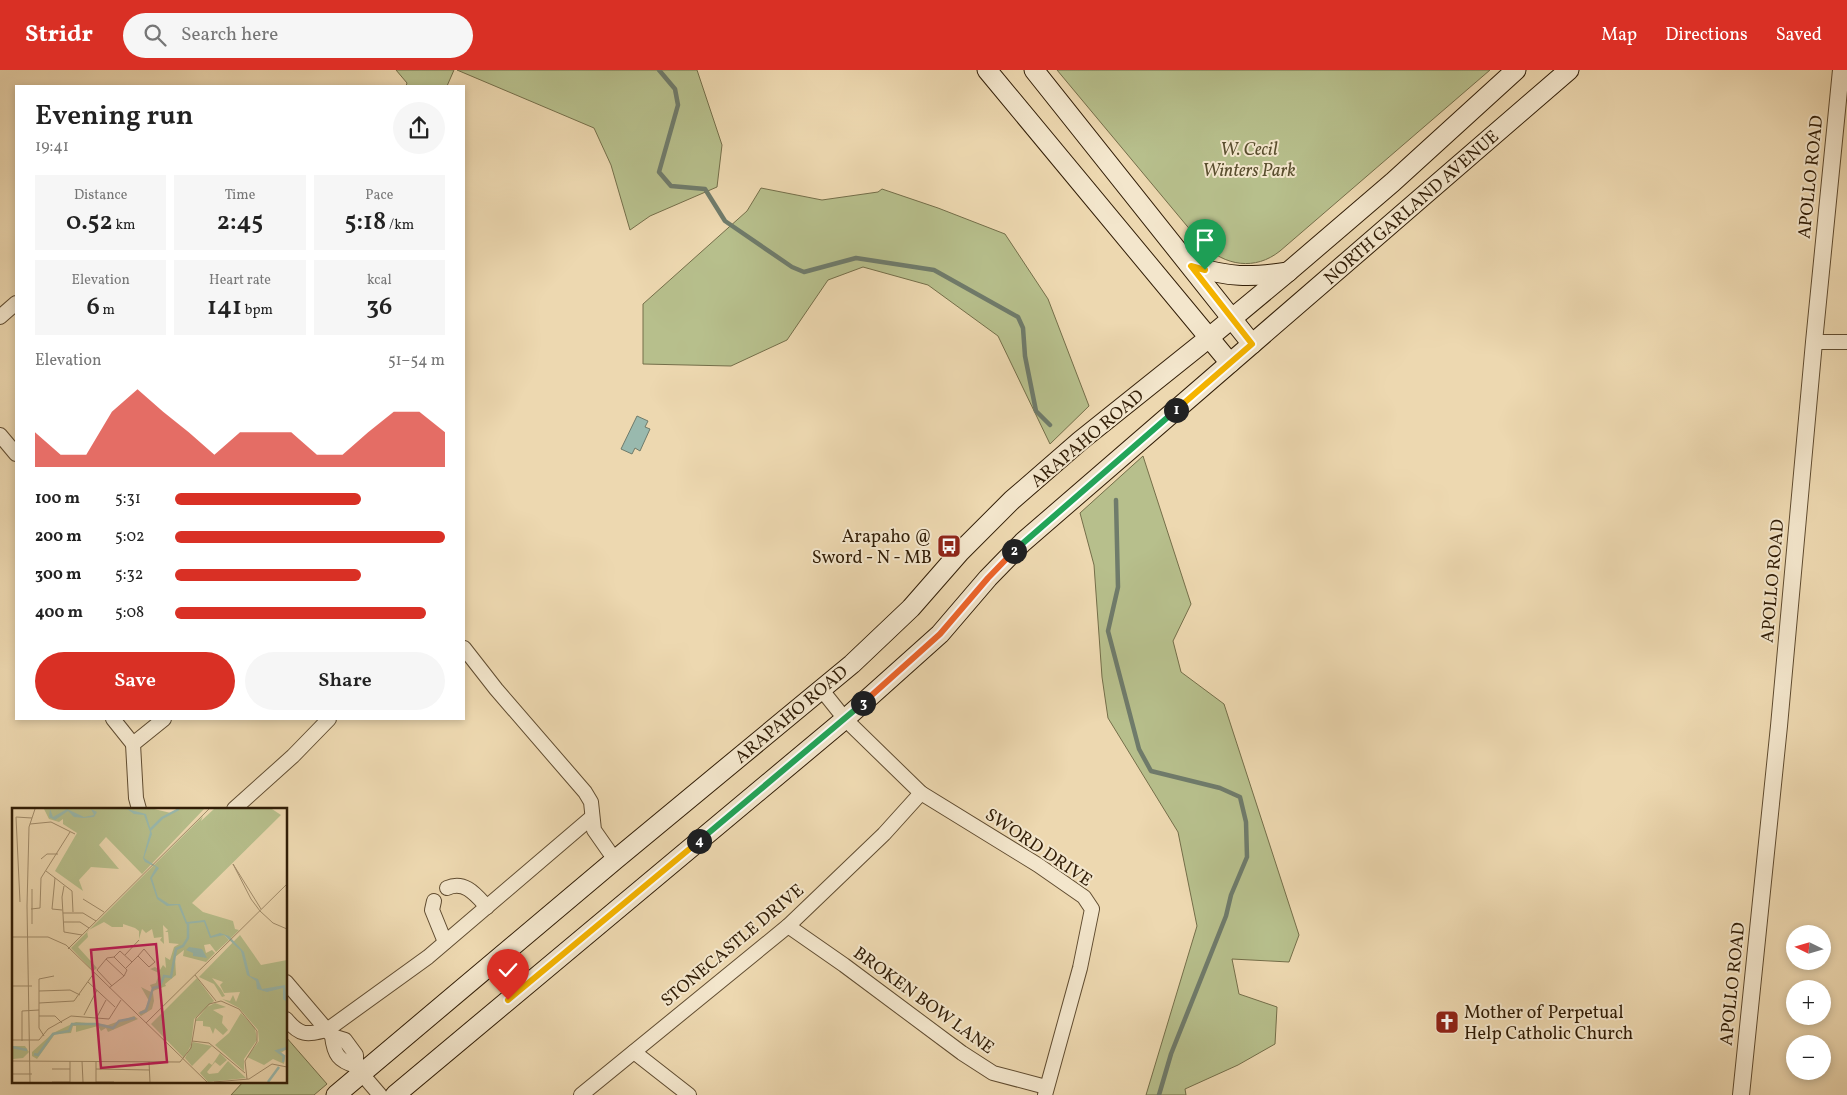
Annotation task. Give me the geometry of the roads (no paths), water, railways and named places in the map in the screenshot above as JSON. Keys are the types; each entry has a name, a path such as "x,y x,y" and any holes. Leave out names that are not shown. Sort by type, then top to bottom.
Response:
{"main road":[{"path":"987,70 1230,363"},
{"path":"1034,70 1252,344"},
{"name":"NORTH GARLAND AVENUE","path":"1232,319 1393,182 1516,70"},
{"name":"NORTH GARLAND AVENUE","path":"1230,363 1569,70"},
{"path":"1393,182 1414,204"},
{"path":"1191,266 1237,276 1260,276 1288,272"},
{"name":"ARAPAHO ROAD","path":"336,1095 615,860 852,664 911,608 960,552 1012,500 1080,441 1232,319"},
{"name":"ARAPAHO ROAD","path":"395,1095 845,719 940,634 988,578 1023,542 1230,363"}],"street":[{"name":"APOLLO ROAD","path":"1741,1095 1779,726 1814,342 1842,70"},
{"path":"0,317 15,304"},
{"path":"1814,342 1847,342"},
{"path":"0,435 15,453"},
{"path":"465,649 496,689 585,792 590,802 594,830 615,860"},
{"name":"SWORD DRIVE","path":"821,690 845,719 921,793 1038,865 1084,897 1092,909 1080,968 1046,1091"},
{"path":"114,720 133,744 136,798 139,808"},
{"path":"133,744 163,720"},
{"path":"235,808 293,756 328,720"},
{"name":"STONECASTLE DRIVE","path":"582,1095 788,926 884,834 921,793"},
{"path":"288,1022 294,1029 302,1033 329,1033 428,957 592,817"},
{"path":"447,888 461,885 473,892 487,907"},
{"path":"434,900 432,910 445,942"},
{"name":"BROKEN BOW LANE","path":"788,926 844,965 962,1053 994,1073 1046,1091"},
{"path":"288,984 329,1033"},
{"path":"634,1052 689,1095"},
{"path":"362,1074 380,1095"}],"water":[{"path":"637,416 648,421 645,427 650,429 640,451 635,448 632,454 621,449"}],"waterway":[{"path":"659,70 675,89 678,105 659,172 671,186 705,189 725,221 792,267 804,272 856,258 934,270 1018,317 1023,328 1025,356 1036,411 1050,425"},
{"path":"1116,500 1118,587 1108,631 1139,749 1151,771 1220,788 1240,797 1246,822 1247,857 1231,895 1226,916 1171,1054 1159,1095"}],"place":[{"name":"Arapaho @ Sword - N - MB","path":"949,546"},
{"name":"Mother of Perpetual Help Catholic Church","path":"1447,1022"}],"park label":[{"name":"W. Cecil Winters Park","path":"1249,159"}]}
